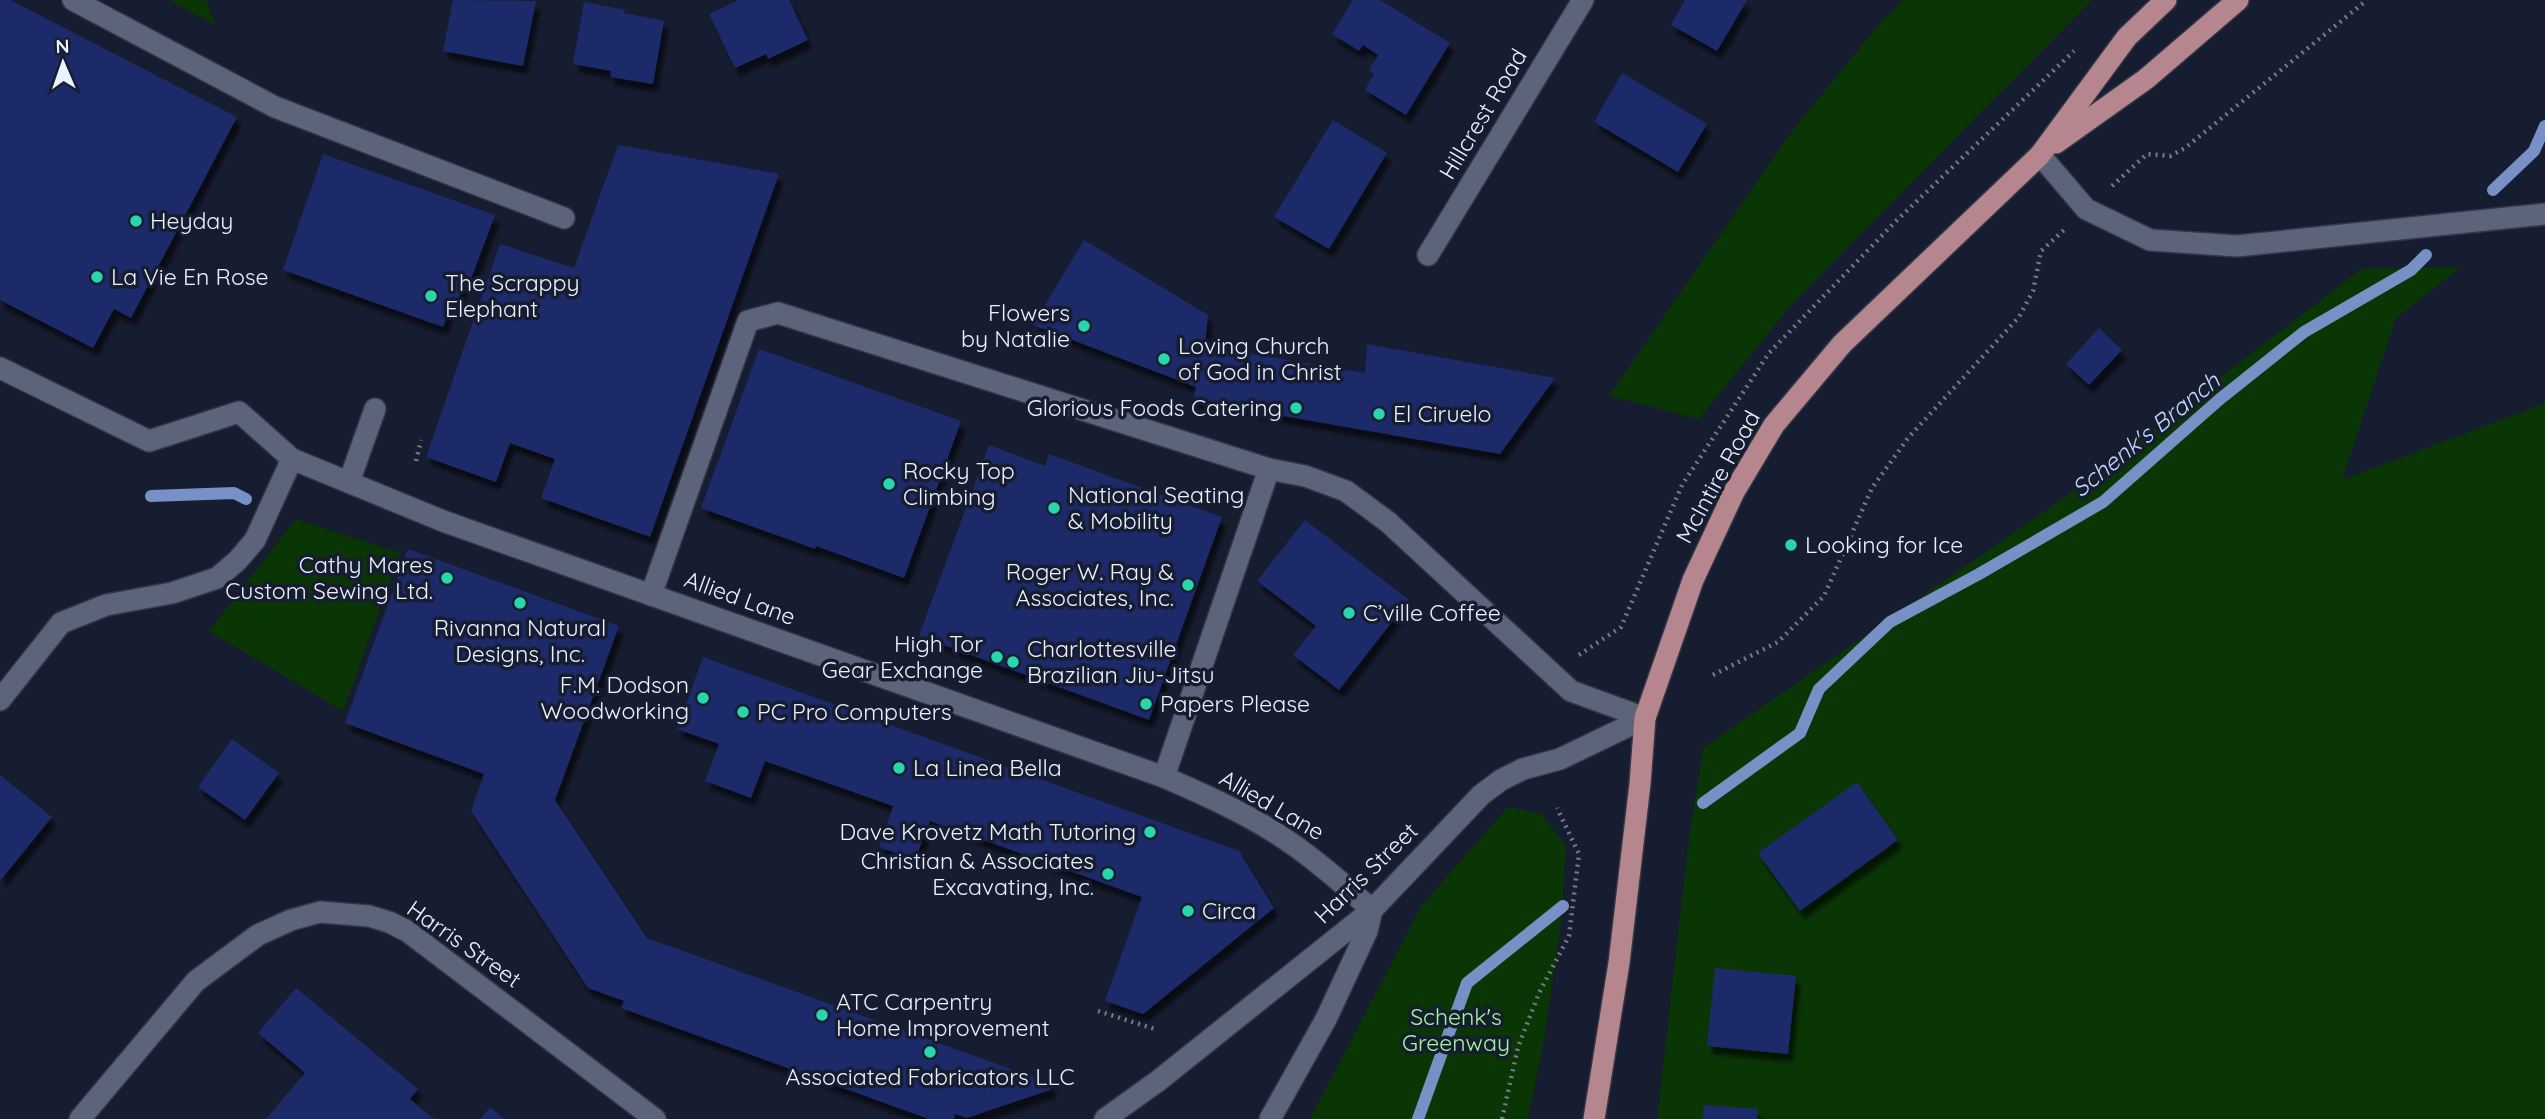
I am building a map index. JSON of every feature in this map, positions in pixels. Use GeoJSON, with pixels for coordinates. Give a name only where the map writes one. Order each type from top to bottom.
{"type":"FeatureCollection","features":[{"type":"Feature","properties":{"kind":"main road","name":"McIntire Road"},"geometry":{"type":"LineString","coordinates":[[1594,1119],[1619,963],[1645,718],[1693,580],[1734,492],[1774,425],[1842,344],[2040,155],[2127,37],[2166,0]]}},
{"type":"Feature","properties":{"kind":"main road"},"geometry":{"type":"LineString","coordinates":[[2040,155],[2146,79],[2238,0]]}},
{"type":"Feature","properties":{"kind":"street"},"geometry":{"type":"LineString","coordinates":[[73,0],[275,107],[564,218]]}},
{"type":"Feature","properties":{"kind":"street","name":"Hillcrest Road"},"geometry":{"type":"LineString","coordinates":[[1428,255],[1583,0]]}},
{"type":"Feature","properties":{"kind":"street"},"geometry":{"type":"LineString","coordinates":[[2040,155],[2086,209],[2150,240],[2238,246],[2545,214]]}},
{"type":"Feature","properties":{"kind":"street"},"geometry":{"type":"LineString","coordinates":[[651,595],[748,321],[778,313],[1346,491],[1388,522],[1570,691],[1645,718]]}},
{"type":"Feature","properties":{"kind":"street","name":"Allied Lane"},"geometry":{"type":"LineString","coordinates":[[0,368],[149,441],[239,412],[292,459],[443,521],[1164,777],[1270,829],[1318,862],[1373,910]]}},
{"type":"Feature","properties":{"kind":"street"},"geometry":{"type":"LineString","coordinates":[[349,482],[375,409]]}},
{"type":"Feature","properties":{"kind":"street"},"geometry":{"type":"LineString","coordinates":[[0,700],[61,623],[106,605],[172,593],[217,578],[227,570],[255,540],[292,459]]}},
{"type":"Feature","properties":{"kind":"street"},"geometry":{"type":"LineString","coordinates":[[1164,777],[1269,469]]}},
{"type":"Feature","properties":{"kind":"street","name":"Harris Street"},"geometry":{"type":"LineString","coordinates":[[1105,1119],[1158,1081],[1373,910],[1481,795],[1501,780],[1523,769],[1560,760],[1645,718]]}},
{"type":"Feature","properties":{"kind":"street"},"geometry":{"type":"LineString","coordinates":[[1270,1119],[1326,1019],[1367,931],[1373,910]]}},
{"type":"Feature","properties":{"kind":"street","name":"Harris Street"},"geometry":{"type":"LineString","coordinates":[[80,1119],[196,981],[258,935],[291,920],[320,912],[369,915],[407,931],[655,1119]]}},
{"type":"Feature","properties":{"kind":"path"},"geometry":{"type":"LineString","coordinates":[[1713,675],[1778,642],[1824,596],[1872,488],[1908,438],[2019,317],[2033,291],[2040,251],[2147,154],[2170,156],[2185,148],[2367,0]]}},
{"type":"Feature","properties":{"kind":"path"},"geometry":{"type":"LineString","coordinates":[[416,461],[421,440]]}},
{"type":"Feature","properties":{"kind":"path"},"geometry":{"type":"LineString","coordinates":[[1502,1119],[1518,1047],[1539,992],[1569,936],[1579,854],[1557,808]]}},
{"type":"Feature","properties":{"kind":"path"},"geometry":{"type":"LineString","coordinates":[[1098,1011],[1155,1029]]}},
{"type":"Feature","properties":{"kind":"green space"},"geometry":{"type":"Polygon","coordinates":[[[169,0],[206,0],[215,25],[169,0]]]}},
{"type":"Feature","properties":{"kind":"green space"},"geometry":{"type":"Polygon","coordinates":[[[1903,0],[2092,0],[1790,306],[1699,419],[1609,396],[1792,131],[1882,21],[1903,0]]]}},
{"type":"Feature","properties":{"kind":"green space"},"geometry":{"type":"Polygon","coordinates":[[[2461,267],[2396,318],[2342,480],[2545,403],[2545,1119],[1657,1119],[1689,837],[1703,748],[2065,497],[2361,269],[2461,267]]]}},
{"type":"Feature","properties":{"kind":"green space"},"geometry":{"type":"Polygon","coordinates":[[[296,519],[400,553],[343,711],[209,631],[296,519]]]}},
{"type":"Feature","properties":{"kind":"green space","name":"Schenk's Greenway"},"geometry":{"type":"Polygon","coordinates":[[[1508,807],[1542,814],[1566,846],[1561,922],[1544,1040],[1528,1119],[1310,1119],[1422,905],[1508,807]]]}},
{"type":"Feature","properties":{"kind":"building"},"geometry":{"type":"Polygon","coordinates":[[[0,0],[10,0],[237,117],[131,318],[114,309],[93,348],[0,300],[0,0]]]}},
{"type":"Feature","properties":{"kind":"building"},"geometry":{"type":"Polygon","coordinates":[[[453,0],[536,1],[523,66],[443,51],[453,0]]]}},
{"type":"Feature","properties":{"kind":"building"},"geometry":{"type":"Polygon","coordinates":[[[739,0],[789,0],[808,40],[768,59],[766,54],[735,68],[709,14],[739,0]]]}},
{"type":"Feature","properties":{"kind":"building"},"geometry":{"type":"Polygon","coordinates":[[[1353,0],[1380,0],[1450,43],[1406,115],[1365,90],[1374,74],[1369,70],[1378,55],[1363,45],[1359,51],[1332,34],[1353,0]]]}},
{"type":"Feature","properties":{"kind":"building"},"geometry":{"type":"Polygon","coordinates":[[[1685,0],[1747,0],[1717,51],[1671,25],[1685,0]]]}},
{"type":"Feature","properties":{"kind":"building"},"geometry":{"type":"Polygon","coordinates":[[[584,2],[664,21],[653,84],[610,77],[611,71],[573,64],[584,2]]]}},
{"type":"Feature","properties":{"kind":"building"},"geometry":{"type":"Polygon","coordinates":[[[1622,73],[1707,124],[1678,172],[1594,122],[1622,73]]]}},
{"type":"Feature","properties":{"kind":"building"},"geometry":{"type":"Polygon","coordinates":[[[1333,120],[1387,153],[1329,249],[1274,217],[1333,120]]]}},
{"type":"Feature","properties":{"kind":"building"},"geometry":{"type":"Polygon","coordinates":[[[618,145],[779,174],[650,537],[541,498],[555,459],[510,443],[496,482],[426,457],[500,244],[574,268],[618,145]]]}},
{"type":"Feature","properties":{"kind":"building"},"geometry":{"type":"Polygon","coordinates":[[[323,154],[495,215],[471,279],[466,278],[455,309],[451,307],[443,327],[283,270],[323,154]]]}},
{"type":"Feature","properties":{"kind":"building"},"geometry":{"type":"Polygon","coordinates":[[[1084,240],[1208,315],[1205,346],[1365,373],[1367,344],[1555,378],[1500,454],[1193,400],[1196,387],[1033,325],[1084,240]]]}},
{"type":"Feature","properties":{"kind":"building"},"geometry":{"type":"Polygon","coordinates":[[[2099,328],[2122,350],[2089,385],[2066,364],[2099,328]]]}},
{"type":"Feature","properties":{"kind":"building"},"geometry":{"type":"Polygon","coordinates":[[[759,349],[961,421],[904,578],[701,508],[759,349]]]}},
{"type":"Feature","properties":{"kind":"building"},"geometry":{"type":"Polygon","coordinates":[[[989,445],[1045,466],[1049,454],[1222,517],[1149,720],[919,636],[989,445]]]}},
{"type":"Feature","properties":{"kind":"building","name":"C’ville Coffee"},"geometry":{"type":"Polygon","coordinates":[[[1305,520],[1409,600],[1339,690],[1293,655],[1316,626],[1257,581],[1305,520]]]}},
{"type":"Feature","properties":{"kind":"building"},"geometry":{"type":"Polygon","coordinates":[[[408,549],[619,626],[555,800],[647,938],[1052,1084],[1050,1090],[967,1118],[955,1114],[954,1119],[929,1119],[621,1008],[624,1001],[588,988],[471,811],[484,774],[345,723],[408,549]]]}},
{"type":"Feature","properties":{"kind":"building"},"geometry":{"type":"Polygon","coordinates":[[[703,657],[1239,851],[1274,908],[1143,1014],[1105,1001],[1142,897],[930,821],[915,860],[879,847],[893,806],[765,761],[751,798],[705,781],[719,744],[677,729],[703,657]]]}},
{"type":"Feature","properties":{"kind":"building"},"geometry":{"type":"Polygon","coordinates":[[[232,739],[279,773],[245,820],[198,787],[232,739]]]}},
{"type":"Feature","properties":{"kind":"building"},"geometry":{"type":"Polygon","coordinates":[[[0,775],[52,817],[0,881],[0,775]]]}},
{"type":"Feature","properties":{"kind":"building"},"geometry":{"type":"Polygon","coordinates":[[[1857,782],[1898,840],[1800,911],[1758,853],[1857,782]]]}},
{"type":"Feature","properties":{"kind":"building"},"geometry":{"type":"Polygon","coordinates":[[[1715,968],[1796,976],[1788,1054],[1707,1046],[1715,968]]]}},
{"type":"Feature","properties":{"kind":"building"},"geometry":{"type":"Polygon","coordinates":[[[296,988],[418,1089],[410,1099],[434,1119],[266,1119],[305,1073],[258,1033],[296,988]]]}},
{"type":"Feature","properties":{"kind":"building"},"geometry":{"type":"Polygon","coordinates":[[[1704,1105],[1758,1109],[1757,1119],[1703,1119],[1704,1105]]]}},
{"type":"Feature","properties":{"kind":"building"},"geometry":{"type":"Polygon","coordinates":[[[490,1107],[504,1119],[480,1119],[490,1107]]]}},
{"type":"Feature","properties":{"kind":"waterway","name":"Schenk's Branch"},"geometry":{"type":"LineString","coordinates":[[2493,190],[2534,151],[2545,126]]}},
{"type":"Feature","properties":{"kind":"waterway","name":"Schenk's Branch"},"geometry":{"type":"LineString","coordinates":[[1703,803],[1800,733],[1819,689],[1890,622],[2103,502],[2220,399],[2304,332],[2411,270],[2426,255]]}},
{"type":"Feature","properties":{"kind":"waterway"},"geometry":{"type":"LineString","coordinates":[[151,496],[234,493],[246,499]]}},
{"type":"Feature","properties":{"kind":"waterway","name":"Schenk's Branch"},"geometry":{"type":"LineString","coordinates":[[1418,1119],[1467,983],[1563,906]]}},
{"type":"Feature","properties":{"kind":"place","name":"Heyday"},"geometry":{"type":"Point","coordinates":[136,221]}},
{"type":"Feature","properties":{"kind":"place","name":"La Vie En Rose"},"geometry":{"type":"Point","coordinates":[97,277]}},
{"type":"Feature","properties":{"kind":"place","name":"The Scrappy Elephant"},"geometry":{"type":"Point","coordinates":[431,296]}},
{"type":"Feature","properties":{"kind":"place","name":"Flowers by Natalie"},"geometry":{"type":"Point","coordinates":[1084,326]}},
{"type":"Feature","properties":{"kind":"place","name":"Loving Church of God in Christ"},"geometry":{"type":"Point","coordinates":[1164,359]}},
{"type":"Feature","properties":{"kind":"place","name":"Glorious Foods Catering"},"geometry":{"type":"Point","coordinates":[1296,408]}},
{"type":"Feature","properties":{"kind":"place","name":"El Ciruelo"},"geometry":{"type":"Point","coordinates":[1379,414]}},
{"type":"Feature","properties":{"kind":"place","name":"Rocky Top Climbing"},"geometry":{"type":"Point","coordinates":[889,484]}},
{"type":"Feature","properties":{"kind":"place","name":"National Seating & Mobility"},"geometry":{"type":"Point","coordinates":[1054,508]}},
{"type":"Feature","properties":{"kind":"place","name":"Looking for Ice"},"geometry":{"type":"Point","coordinates":[1791,545]}},
{"type":"Feature","properties":{"kind":"place","name":"Cathy Mares Custom Sewing Ltd."},"geometry":{"type":"Point","coordinates":[447,578]}},
{"type":"Feature","properties":{"kind":"place","name":"Roger W. Ray & Associates, Inc."},"geometry":{"type":"Point","coordinates":[1188,585]}},
{"type":"Feature","properties":{"kind":"place","name":"Rivanna Natural Designs, Inc."},"geometry":{"type":"Point","coordinates":[520,603]}},
{"type":"Feature","properties":{"kind":"place","name":"C’ville Coffee"},"geometry":{"type":"Point","coordinates":[1349,613]}},
{"type":"Feature","properties":{"kind":"place","name":"High Tor Gear Exchange"},"geometry":{"type":"Point","coordinates":[997,657]}},
{"type":"Feature","properties":{"kind":"place","name":"Charlottesville Brazilian Jiu-Jitsu"},"geometry":{"type":"Point","coordinates":[1013,662]}},
{"type":"Feature","properties":{"kind":"place","name":"F.M. Dodson Woodworking"},"geometry":{"type":"Point","coordinates":[703,698]}},
{"type":"Feature","properties":{"kind":"place","name":"Papers Please"},"geometry":{"type":"Point","coordinates":[1146,704]}},
{"type":"Feature","properties":{"kind":"place","name":"PC Pro Computers"},"geometry":{"type":"Point","coordinates":[743,712]}},
{"type":"Feature","properties":{"kind":"place","name":"La Linea Bella"},"geometry":{"type":"Point","coordinates":[899,768]}},
{"type":"Feature","properties":{"kind":"place","name":"Dave Krovetz Math Tutoring"},"geometry":{"type":"Point","coordinates":[1150,832]}},
{"type":"Feature","properties":{"kind":"place","name":"Christian & Associates Excavating, Inc."},"geometry":{"type":"Point","coordinates":[1108,874]}},
{"type":"Feature","properties":{"kind":"place","name":"Circa"},"geometry":{"type":"Point","coordinates":[1188,911]}},
{"type":"Feature","properties":{"kind":"place","name":"ATC Carpentry Home Improvement"},"geometry":{"type":"Point","coordinates":[822,1015]}},
{"type":"Feature","properties":{"kind":"place","name":"Associated Fabricators LLC"},"geometry":{"type":"Point","coordinates":[930,1052]}}]}
